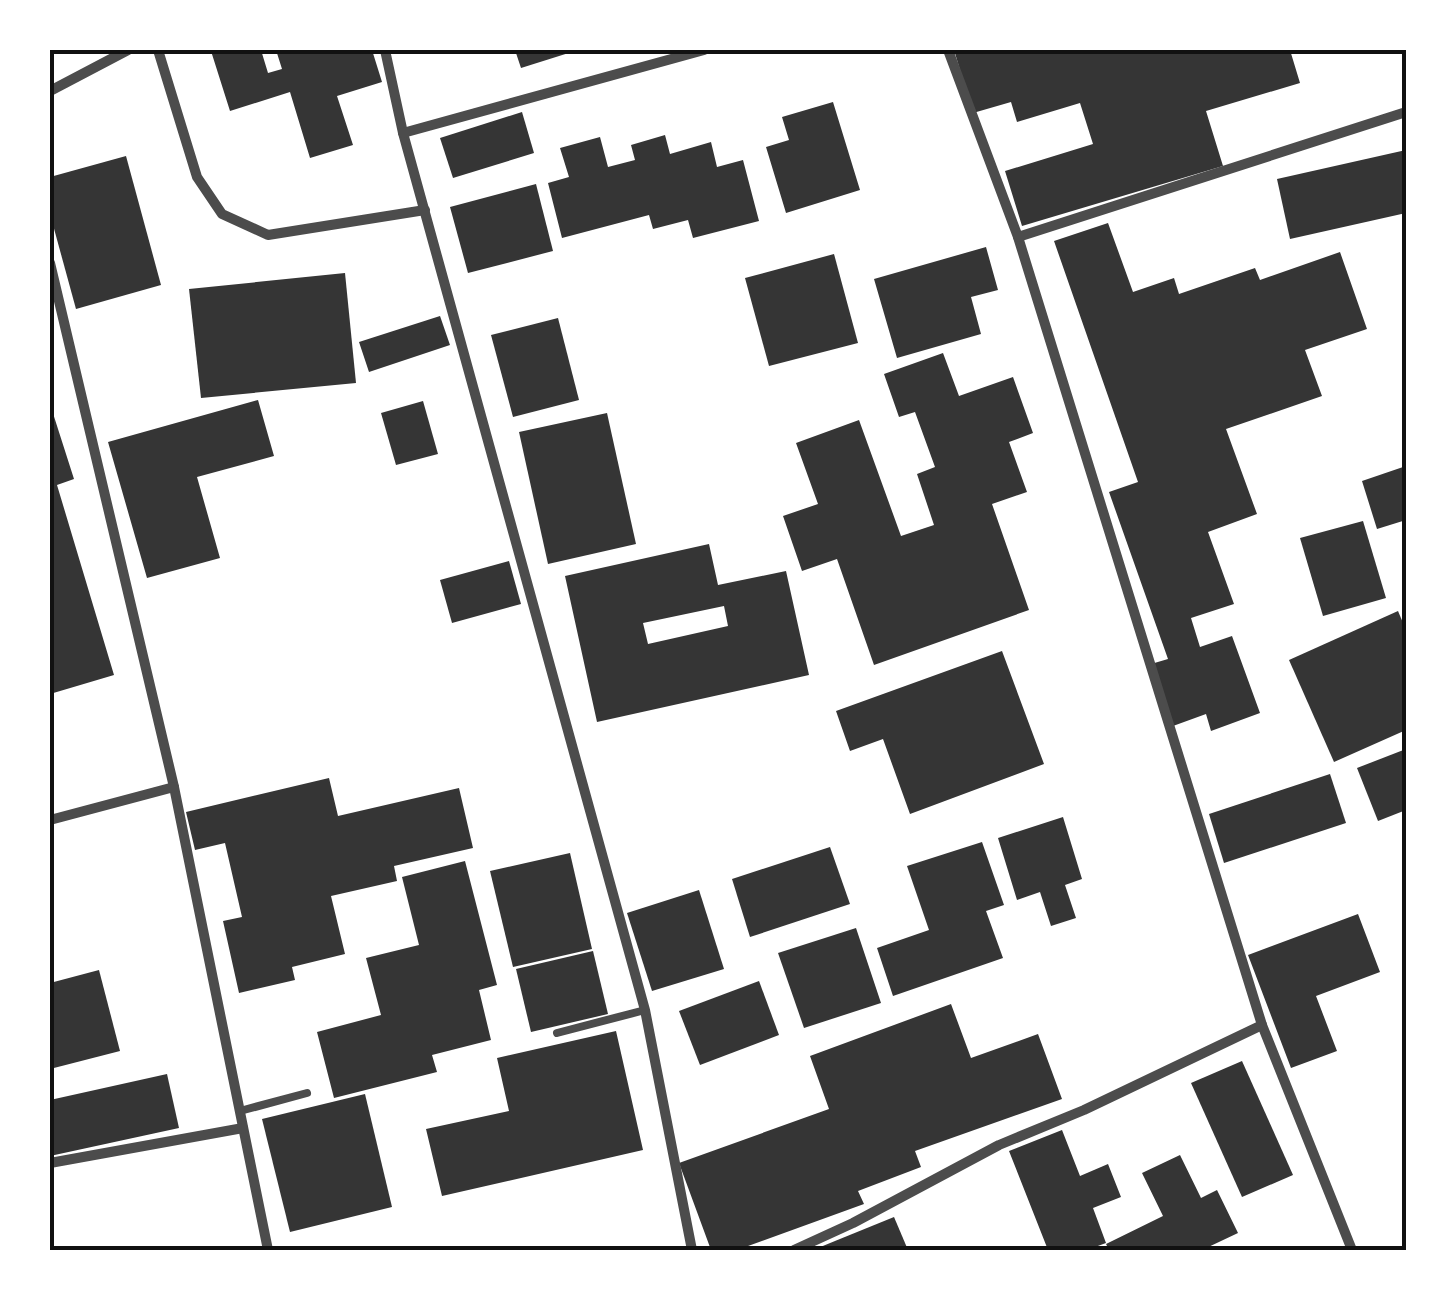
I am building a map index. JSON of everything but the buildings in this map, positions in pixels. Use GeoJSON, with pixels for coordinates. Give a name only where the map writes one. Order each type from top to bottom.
{"type":"FeatureCollection","features":[{"type":"Feature","properties":{"kind":"street"},"geometry":{"type":"LineString","coordinates":[[50,91],[128,50]]}},
{"type":"Feature","properties":{"kind":"street"},"geometry":{"type":"LineString","coordinates":[[158,50],[196,176],[222,214],[268,236],[424,210]]}},
{"type":"Feature","properties":{"kind":"street"},"geometry":{"type":"LineString","coordinates":[[385,50],[403,133],[646,1010],[692,1250]]}},
{"type":"Feature","properties":{"kind":"street"},"geometry":{"type":"LineString","coordinates":[[403,133],[704,50]]}},
{"type":"Feature","properties":{"kind":"street"},"geometry":{"type":"LineString","coordinates":[[948,50],[1018,237],[1262,1025],[1352,1250]]}},
{"type":"Feature","properties":{"kind":"street"},"geometry":{"type":"LineString","coordinates":[[1018,237],[1406,112]]}},
{"type":"Feature","properties":{"kind":"street"},"geometry":{"type":"LineString","coordinates":[[50,263],[174,787],[268,1250]]}},
{"type":"Feature","properties":{"kind":"street"},"geometry":{"type":"LineString","coordinates":[[50,820],[174,787]]}},
{"type":"Feature","properties":{"kind":"street"},"geometry":{"type":"LineString","coordinates":[[794,1250],[998,1146],[1084,1110],[1262,1025]]}},
{"type":"Feature","properties":{"kind":"street"},"geometry":{"type":"LineString","coordinates":[[50,1163],[244,1128]]}},
{"type":"Feature","properties":{"kind":"lane"},"geometry":{"type":"LineString","coordinates":[[557,1033],[646,1010]]}},
{"type":"Feature","properties":{"kind":"lane"},"geometry":{"type":"LineString","coordinates":[[240,1111],[308,1092]]}}]}
